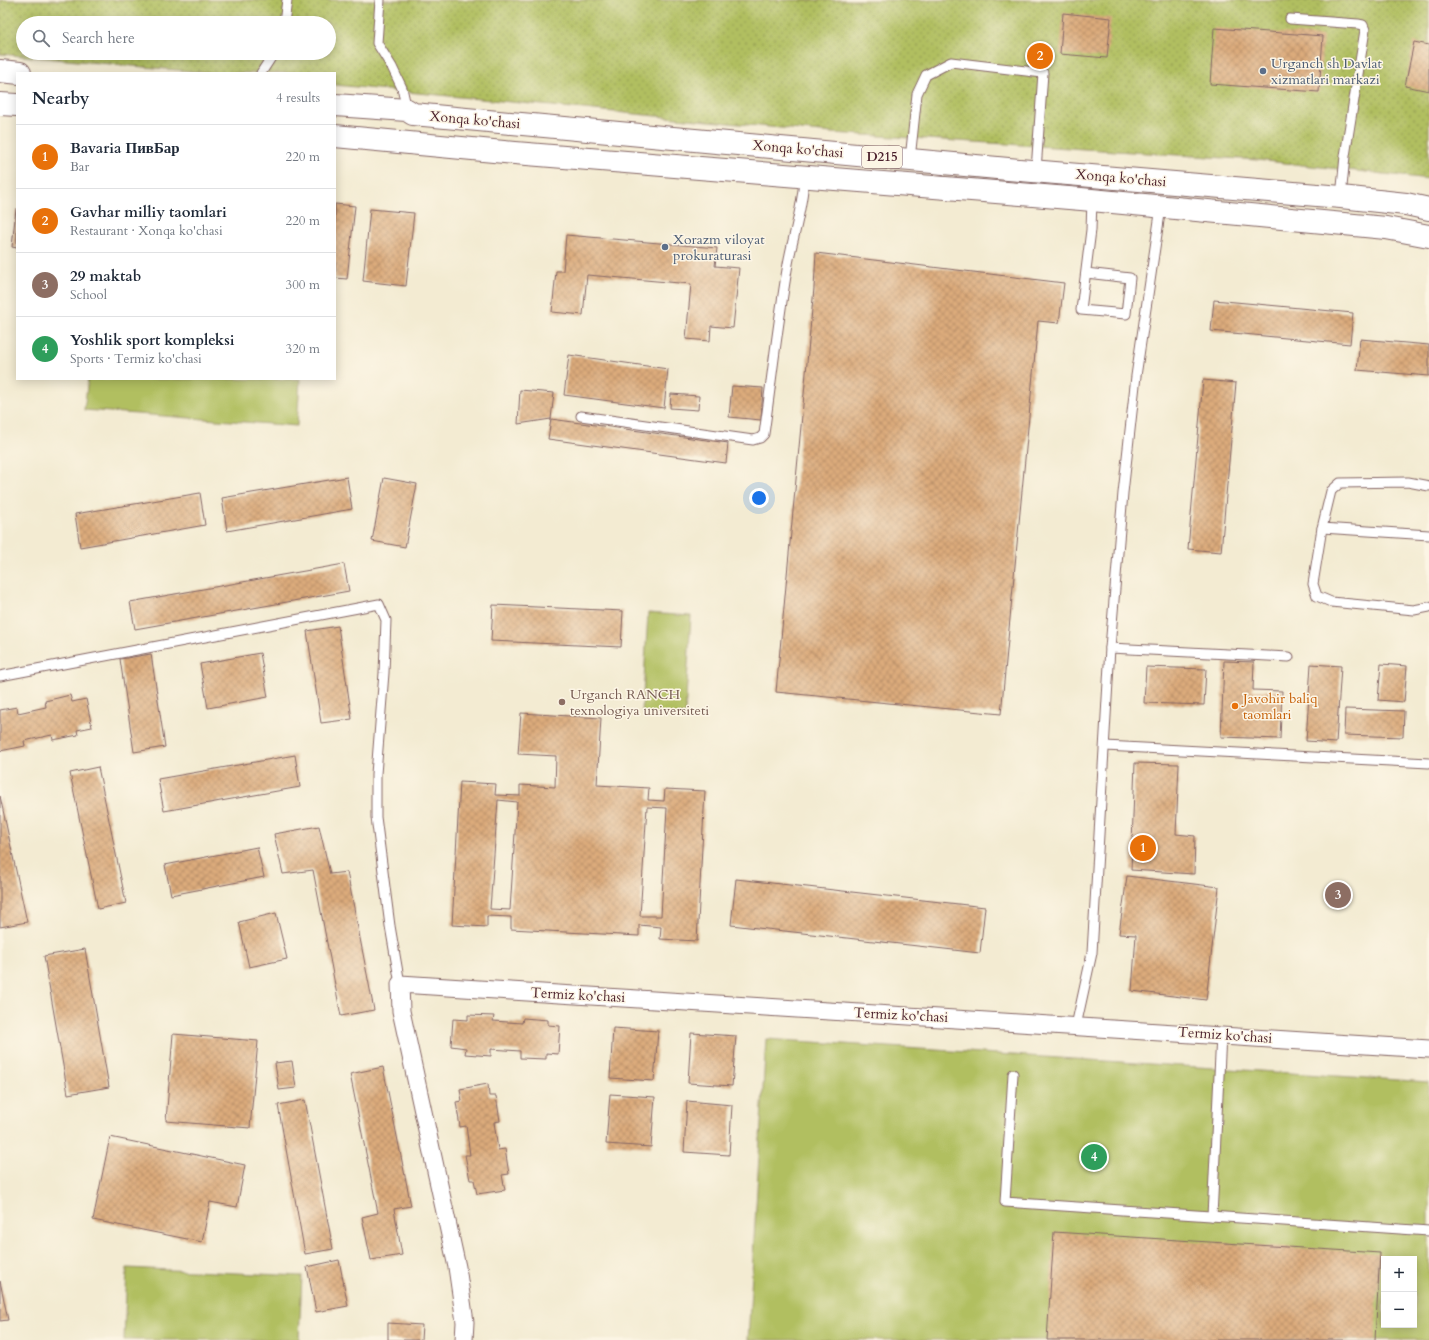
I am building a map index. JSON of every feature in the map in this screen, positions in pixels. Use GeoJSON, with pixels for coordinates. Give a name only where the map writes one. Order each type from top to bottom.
{"type":"FeatureCollection","features":[{"type":"Feature","properties":{"kind":"main road"},"geometry":{"type":"LineString","coordinates":[[0,71],[16,73]]}},
{"type":"Feature","properties":{"kind":"main road"},"geometry":{"type":"LineString","coordinates":[[0,104],[16,105]]}},
{"type":"Feature","properties":{"kind":"main road","name":"Xonqa ko'chasi"},"geometry":{"type":"LineString","coordinates":[[336,105],[407,110],[413,114],[516,124],[1341,198],[1406,204],[1429,208]]}},
{"type":"Feature","properties":{"kind":"main road"},"geometry":{"type":"LineString","coordinates":[[515,153],[516,124]]}},
{"type":"Feature","properties":{"kind":"main road","name":"Xonqa ko'chasi"},"geometry":{"type":"LineString","coordinates":[[336,136],[804,178],[1086,200],[1386,228],[1429,236]]}},
{"type":"Feature","properties":{"kind":"main road"},"geometry":{"type":"LineString","coordinates":[[1083,175],[1086,200]]}},
{"type":"Feature","properties":{"kind":"street"},"geometry":{"type":"LineString","coordinates":[[400,984],[401,1010],[457,1267],[465,1322],[464,1340]]}},
{"type":"Feature","properties":{"kind":"street","name":"Termiz ko'chasi"},"geometry":{"type":"LineString","coordinates":[[400,984],[1429,1049]]}},
{"type":"Feature","properties":{"kind":"lane"},"geometry":{"type":"LineString","coordinates":[[285,16],[287,0]]}},
{"type":"Feature","properties":{"kind":"lane"},"geometry":{"type":"LineString","coordinates":[[380,0],[377,43],[392,67],[402,88],[407,110]]}},
{"type":"Feature","properties":{"kind":"lane"},"geometry":{"type":"LineString","coordinates":[[1290,19],[1358,24],[1363,25],[1366,30],[1345,156],[1341,198]]}},
{"type":"Feature","properties":{"kind":"lane"},"geometry":{"type":"LineString","coordinates":[[262,72],[269,60]]}},
{"type":"Feature","properties":{"kind":"lane"},"geometry":{"type":"LineString","coordinates":[[910,159],[918,94],[926,75],[951,62],[1043,73],[1036,170]]}},
{"type":"Feature","properties":{"kind":"lane"},"geometry":{"type":"LineString","coordinates":[[581,416],[753,440],[760,438],[764,434],[779,316],[804,178]]}},
{"type":"Feature","properties":{"kind":"lane"},"geometry":{"type":"LineString","coordinates":[[1086,200],[1091,230],[1081,310],[1126,314],[1130,278],[1086,273]]}},
{"type":"Feature","properties":{"kind":"lane"},"geometry":{"type":"LineString","coordinates":[[1076,1026],[1092,953],[1110,648],[1123,493],[1136,376],[1161,207]]}},
{"type":"Feature","properties":{"kind":"lane"},"geometry":{"type":"LineString","coordinates":[[1429,486],[1408,482],[1340,484],[1331,491],[1322,528],[1313,584],[1318,596],[1331,602],[1414,610],[1429,607]]}},
{"type":"Feature","properties":{"kind":"lane"},"geometry":{"type":"LineString","coordinates":[[1322,528],[1429,535]]}},
{"type":"Feature","properties":{"kind":"lane"},"geometry":{"type":"LineString","coordinates":[[0,676],[379,604],[386,620],[384,673],[376,774],[376,817],[390,926],[400,984]]}},
{"type":"Feature","properties":{"kind":"lane"},"geometry":{"type":"LineString","coordinates":[[1110,648],[1289,657]]}},
{"type":"Feature","properties":{"kind":"lane"},"geometry":{"type":"LineString","coordinates":[[1104,746],[1429,763]]}},
{"type":"Feature","properties":{"kind":"lane"},"geometry":{"type":"LineString","coordinates":[[1212,1216],[1221,1035]]}},
{"type":"Feature","properties":{"kind":"lane"},"geometry":{"type":"LineString","coordinates":[[1013,1074],[1005,1202],[1429,1231]]}},
{"type":"Feature","properties":{"kind":"green space"},"geometry":{"type":"Polygon","coordinates":[[[0,0],[1429,0],[1429,179],[1257,160],[832,133],[336,85],[336,72],[200,72],[67,60],[336,60],[336,16],[16,16],[16,55],[0,54],[0,0]]]}},
{"type":"Feature","properties":{"kind":"green space"},"geometry":{"type":"Polygon","coordinates":[[[88,380],[300,380],[297,426],[84,410],[88,380]]]}},
{"type":"Feature","properties":{"kind":"green space"},"geometry":{"type":"Polygon","coordinates":[[[648,613],[691,616],[685,715],[642,713],[648,613]]]}},
{"type":"Feature","properties":{"kind":"green space"},"geometry":{"type":"Polygon","coordinates":[[[766,1039],[1429,1082],[1429,1340],[748,1340],[766,1039]]]}},
{"type":"Feature","properties":{"kind":"green space"},"geometry":{"type":"Polygon","coordinates":[[[127,1268],[302,1276],[299,1340],[124,1340],[127,1268]]]}},
{"type":"Feature","properties":{"kind":"building"},"geometry":{"type":"Polygon","coordinates":[[[1063,13],[1111,18],[1107,58],[1060,54],[1063,13]]]}},
{"type":"Feature","properties":{"kind":"building"},"geometry":{"type":"Polygon","coordinates":[[[1214,28],[1323,36],[1319,92],[1210,84],[1214,28]]]}},
{"type":"Feature","properties":{"kind":"building"},"geometry":{"type":"Polygon","coordinates":[[[1414,42],[1429,45],[1429,91],[1405,86],[1414,42]]]}},
{"type":"Feature","properties":{"kind":"building"},"geometry":{"type":"Polygon","coordinates":[[[336,204],[355,206],[347,279],[336,278],[336,204]]]}},
{"type":"Feature","properties":{"kind":"building"},"geometry":{"type":"Polygon","coordinates":[[[16,209],[16,248],[12,247],[16,209]]]}},
{"type":"Feature","properties":{"kind":"building"},"geometry":{"type":"Polygon","coordinates":[[[370,209],[414,213],[406,286],[363,281],[370,209]]]}},
{"type":"Feature","properties":{"kind":"building"},"geometry":{"type":"Polygon","coordinates":[[[566,235],[717,248],[715,266],[739,268],[733,328],[711,326],[710,341],[686,339],[691,284],[587,275],[583,315],[552,312],[556,271],[563,271],[566,235]]]}},
{"type":"Feature","properties":{"kind":"building"},"geometry":{"type":"Polygon","coordinates":[[[816,253],[1064,283],[1059,323],[1038,321],[1001,714],[776,692],[816,253]]]}},
{"type":"Feature","properties":{"kind":"building"},"geometry":{"type":"Polygon","coordinates":[[[1214,300],[1353,313],[1350,344],[1211,331],[1214,300]]]}},
{"type":"Feature","properties":{"kind":"building"},"geometry":{"type":"Polygon","coordinates":[[[1360,339],[1429,345],[1429,376],[1357,370],[1360,339]]]}},
{"type":"Feature","properties":{"kind":"building"},"geometry":{"type":"Polygon","coordinates":[[[569,355],[668,369],[664,408],[564,395],[569,355]]]}},
{"type":"Feature","properties":{"kind":"building"},"geometry":{"type":"Polygon","coordinates":[[[1203,380],[1236,383],[1221,552],[1188,549],[1203,380]]]}},
{"type":"Feature","properties":{"kind":"building"},"geometry":{"type":"Polygon","coordinates":[[[732,386],[763,388],[761,420],[729,417],[732,386]]]}},
{"type":"Feature","properties":{"kind":"building"},"geometry":{"type":"Polygon","coordinates":[[[520,390],[554,393],[551,419],[518,424],[520,390]]]}},
{"type":"Feature","properties":{"kind":"building"},"geometry":{"type":"Polygon","coordinates":[[[671,394],[699,396],[698,410],[670,408],[671,394]]]}},
{"type":"Feature","properties":{"kind":"building"},"geometry":{"type":"Polygon","coordinates":[[[551,419],[728,443],[726,463],[548,439],[551,419]]]}},
{"type":"Feature","properties":{"kind":"building"},"geometry":{"type":"Polygon","coordinates":[[[347,477],[352,509],[227,531],[222,498],[347,477]]]}},
{"type":"Feature","properties":{"kind":"building"},"geometry":{"type":"Polygon","coordinates":[[[384,478],[417,484],[405,547],[372,541],[384,478]]]}},
{"type":"Feature","properties":{"kind":"building"},"geometry":{"type":"Polygon","coordinates":[[[200,493],[205,525],[80,547],[75,514],[200,493]]]}},
{"type":"Feature","properties":{"kind":"building"},"geometry":{"type":"Polygon","coordinates":[[[344,564],[349,591],[135,629],[130,602],[344,564]]]}},
{"type":"Feature","properties":{"kind":"building"},"geometry":{"type":"Polygon","coordinates":[[[493,605],[623,611],[621,647],[491,641],[493,605]]]}},
{"type":"Feature","properties":{"kind":"building"},"geometry":{"type":"Polygon","coordinates":[[[338,626],[352,719],[321,723],[307,631],[338,626]]]}},
{"type":"Feature","properties":{"kind":"building"},"geometry":{"type":"Polygon","coordinates":[[[260,653],[268,697],[208,708],[200,664],[260,653]]]}},
{"type":"Feature","properties":{"kind":"building"},"geometry":{"type":"Polygon","coordinates":[[[151,654],[165,747],[134,752],[120,659],[151,654]]]}},
{"type":"Feature","properties":{"kind":"building"},"geometry":{"type":"Polygon","coordinates":[[[1224,661],[1254,662],[1253,690],[1282,691],[1280,739],[1221,737],[1224,661]]]}},
{"type":"Feature","properties":{"kind":"building"},"geometry":{"type":"Polygon","coordinates":[[[1311,664],[1341,666],[1336,743],[1306,741],[1311,664]]]}},
{"type":"Feature","properties":{"kind":"building"},"geometry":{"type":"Polygon","coordinates":[[[1381,664],[1407,666],[1404,702],[1378,700],[1381,664]]]}},
{"type":"Feature","properties":{"kind":"building"},"geometry":{"type":"Polygon","coordinates":[[[1146,667],[1206,669],[1204,705],[1144,703],[1146,667]]]}},
{"type":"Feature","properties":{"kind":"building"},"geometry":{"type":"Polygon","coordinates":[[[70,695],[72,702],[86,699],[92,727],[77,730],[78,735],[53,740],[52,735],[24,741],[25,746],[0,751],[0,710],[17,707],[18,713],[46,707],[45,701],[70,695]]]}},
{"type":"Feature","properties":{"kind":"building"},"geometry":{"type":"Polygon","coordinates":[[[1345,709],[1404,711],[1403,737],[1344,735],[1345,709]]]}},
{"type":"Feature","properties":{"kind":"building"},"geometry":{"type":"Polygon","coordinates":[[[521,713],[601,718],[597,785],[649,788],[648,800],[664,801],[665,789],[705,791],[697,941],[660,939],[661,927],[639,925],[639,936],[511,929],[511,917],[487,916],[487,927],[452,925],[460,782],[496,784],[495,795],[520,796],[520,785],[555,787],[556,756],[518,754],[521,713]],[[498,800],[490,909],[510,910],[517,802],[498,800]],[[647,807],[640,916],[661,916],[667,808],[647,807]]]}},
{"type":"Feature","properties":{"kind":"building"},"geometry":{"type":"Polygon","coordinates":[[[295,755],[300,787],[164,811],[158,779],[295,755]]]}},
{"type":"Feature","properties":{"kind":"building"},"geometry":{"type":"Polygon","coordinates":[[[1135,763],[1179,764],[1176,834],[1195,836],[1194,874],[1131,870],[1135,763]]]}},
{"type":"Feature","properties":{"kind":"building"},"geometry":{"type":"Polygon","coordinates":[[[98,767],[126,903],[98,909],[70,773],[98,767]]]}},
{"type":"Feature","properties":{"kind":"building"},"geometry":{"type":"Polygon","coordinates":[[[0,796],[27,922],[0,927],[0,796]]]}},
{"type":"Feature","properties":{"kind":"building"},"geometry":{"type":"Polygon","coordinates":[[[319,826],[330,874],[347,872],[374,1010],[341,1016],[313,870],[283,874],[274,834],[319,826]]]}},
{"type":"Feature","properties":{"kind":"building"},"geometry":{"type":"Polygon","coordinates":[[[257,847],[264,877],[171,895],[165,865],[257,847]]]}},
{"type":"Feature","properties":{"kind":"building"},"geometry":{"type":"Polygon","coordinates":[[[1127,876],[1219,887],[1206,1000],[1132,991],[1136,935],[1119,934],[1127,876]]]}},
{"type":"Feature","properties":{"kind":"building"},"geometry":{"type":"Polygon","coordinates":[[[736,879],[985,907],[980,953],[731,925],[736,879]]]}},
{"type":"Feature","properties":{"kind":"building"},"geometry":{"type":"Polygon","coordinates":[[[276,913],[287,959],[249,967],[239,922],[276,913]]]}},
{"type":"Feature","properties":{"kind":"building"},"geometry":{"type":"Polygon","coordinates":[[[85,949],[109,1087],[68,1094],[44,956],[85,949]]]}},
{"type":"Feature","properties":{"kind":"building"},"geometry":{"type":"Polygon","coordinates":[[[468,1015],[494,1016],[493,1021],[522,1023],[523,1018],[548,1020],[548,1025],[560,1026],[558,1054],[546,1053],[546,1059],[520,1058],[520,1051],[491,1049],[491,1056],[465,1054],[466,1048],[451,1046],[453,1019],[468,1020],[468,1015]]]}},
{"type":"Feature","properties":{"kind":"building"},"geometry":{"type":"Polygon","coordinates":[[[613,1028],[658,1031],[654,1081],[610,1078],[613,1028]]]}},
{"type":"Feature","properties":{"kind":"building"},"geometry":{"type":"Polygon","coordinates":[[[691,1033],[736,1036],[732,1086],[688,1083],[691,1033]]]}},
{"type":"Feature","properties":{"kind":"building"},"geometry":{"type":"Polygon","coordinates":[[[173,1034],[258,1041],[250,1128],[166,1121],[173,1034]]]}},
{"type":"Feature","properties":{"kind":"building"},"geometry":{"type":"Polygon","coordinates":[[[292,1061],[296,1088],[279,1090],[275,1063],[292,1061]]]}},
{"type":"Feature","properties":{"kind":"building"},"geometry":{"type":"Polygon","coordinates":[[[383,1067],[411,1206],[394,1209],[402,1255],[371,1260],[362,1217],[378,1213],[350,1074],[383,1067]]]}},
{"type":"Feature","properties":{"kind":"building"},"geometry":{"type":"Polygon","coordinates":[[[488,1084],[489,1096],[496,1096],[500,1121],[494,1122],[498,1150],[505,1149],[509,1174],[502,1175],[505,1190],[477,1194],[474,1180],[470,1180],[465,1155],[470,1155],[466,1126],[460,1127],[456,1102],[462,1101],[460,1089],[488,1084]]]}},
{"type":"Feature","properties":{"kind":"building"},"geometry":{"type":"Polygon","coordinates":[[[610,1094],[655,1097],[651,1147],[606,1144],[610,1094]]]}},
{"type":"Feature","properties":{"kind":"building"},"geometry":{"type":"Polygon","coordinates":[[[305,1100],[333,1249],[305,1254],[278,1105],[305,1100]]]}},
{"type":"Feature","properties":{"kind":"building"},"geometry":{"type":"Polygon","coordinates":[[[687,1101],[732,1105],[729,1155],[684,1152],[687,1101]]]}},
{"type":"Feature","properties":{"kind":"building"},"geometry":{"type":"Polygon","coordinates":[[[110,1137],[245,1165],[237,1207],[210,1202],[202,1242],[93,1220],[110,1137]]]}},
{"type":"Feature","properties":{"kind":"building"},"geometry":{"type":"Polygon","coordinates":[[[1054,1232],[1380,1253],[1375,1340],[1047,1340],[1054,1232]]]}},
{"type":"Feature","properties":{"kind":"building"},"geometry":{"type":"Polygon","coordinates":[[[339,1260],[348,1306],[316,1312],[307,1267],[339,1260]]]}},
{"type":"Feature","properties":{"kind":"building"},"geometry":{"type":"Polygon","coordinates":[[[0,1281],[8,1320],[0,1321],[0,1281]]]}},
{"type":"Feature","properties":{"kind":"building"},"geometry":{"type":"Polygon","coordinates":[[[388,1323],[422,1325],[421,1340],[388,1340],[388,1323]]]}},
{"type":"Feature","properties":{"kind":"place","name":"Gavhar milliy taomlari"},"geometry":{"type":"Point","coordinates":[1040,56]}},
{"type":"Feature","properties":{"kind":"place","name":"Urganch sh Davlat xizmatlari markazi"},"geometry":{"type":"Point","coordinates":[1263,71]}},
{"type":"Feature","properties":{"kind":"place","name":"Xorazm viloyat prokuraturasi"},"geometry":{"type":"Point","coordinates":[665,247]}},
{"type":"Feature","properties":{"kind":"place","name":"Urganch RANCH texnologiya universiteti"},"geometry":{"type":"Point","coordinates":[562,702]}},
{"type":"Feature","properties":{"kind":"place","name":"Javohir baliq taomlari"},"geometry":{"type":"Point","coordinates":[1235,706]}},
{"type":"Feature","properties":{"kind":"place","name":"Bavaria ПивБар"},"geometry":{"type":"Point","coordinates":[1143,848]}},
{"type":"Feature","properties":{"kind":"place","name":"29 maktab"},"geometry":{"type":"Point","coordinates":[1338,895]}},
{"type":"Feature","properties":{"kind":"place","name":"Yoshlik sport kompleksi"},"geometry":{"type":"Point","coordinates":[1094,1157]}}]}
